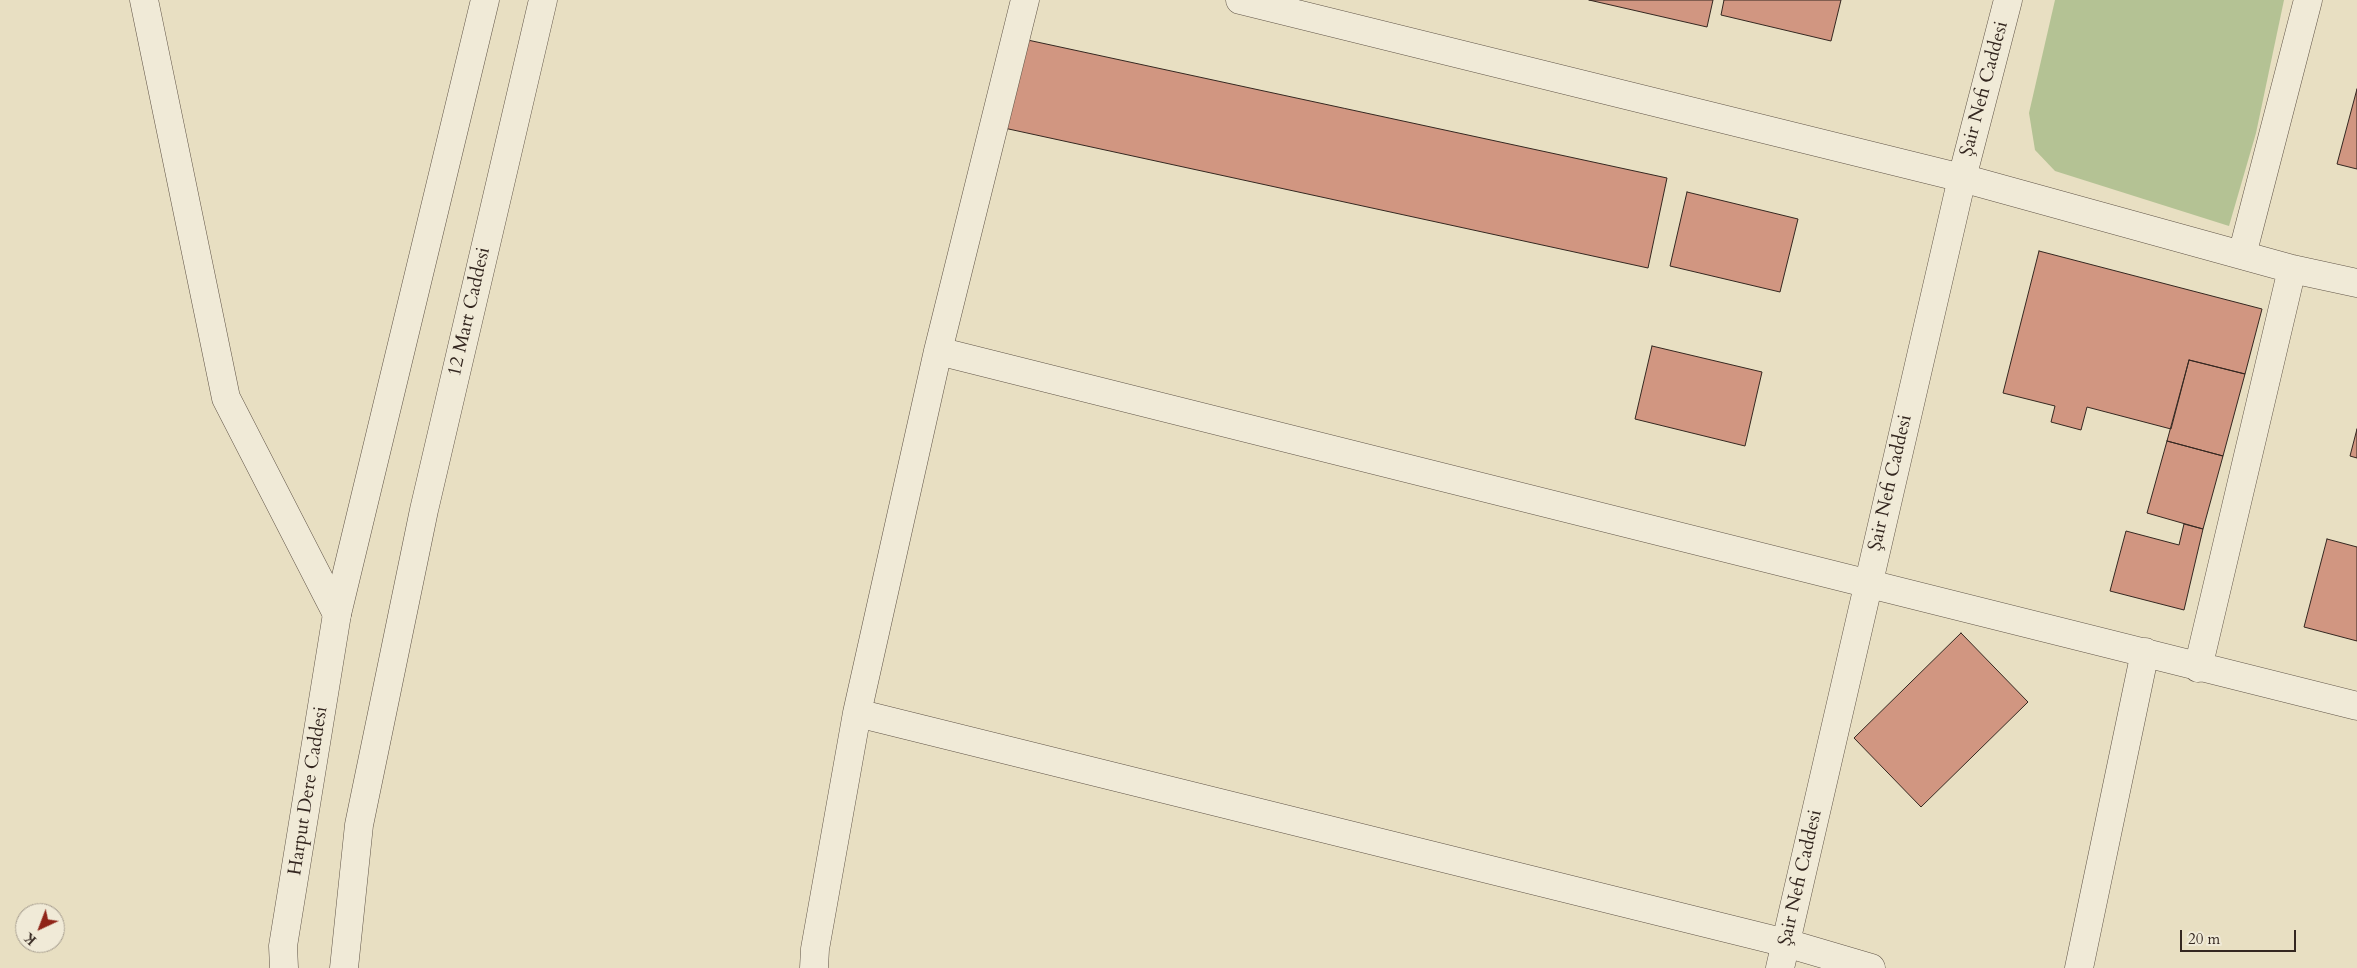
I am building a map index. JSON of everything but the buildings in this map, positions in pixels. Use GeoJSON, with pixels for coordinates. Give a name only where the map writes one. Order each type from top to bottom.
{"type":"FeatureCollection","features":[{"type":"Feature","properties":{"kind":"street"},"geometry":{"type":"LineString","coordinates":[[144,0],[226,398],[337,614]]}},
{"type":"Feature","properties":{"kind":"street"},"geometry":{"type":"LineString","coordinates":[[337,614],[485,0]]}},
{"type":"Feature","properties":{"kind":"street","name":"12 Mart Caddesi"},"geometry":{"type":"LineString","coordinates":[[344,968],[359,825],[400,625],[424,510],[543,0]]}},
{"type":"Feature","properties":{"kind":"street"},"geometry":{"type":"LineString","coordinates":[[814,968],[815,949],[857,713],[938,351],[1025,0]]}},
{"type":"Feature","properties":{"kind":"street"},"geometry":{"type":"LineString","coordinates":[[1240,0],[1962,178],[2292,269],[2357,283]]}},
{"type":"Feature","properties":{"kind":"street","name":"Şair Nefi Caddesi"},"geometry":{"type":"LineString","coordinates":[[1783,955],[1962,178],[2008,0]]}},
{"type":"Feature","properties":{"kind":"street"},"geometry":{"type":"LineString","coordinates":[[2242,255],[2308,0]]}},
{"type":"Feature","properties":{"kind":"street"},"geometry":{"type":"LineString","coordinates":[[2198,668],[2292,269]]}},
{"type":"Feature","properties":{"kind":"street"},"geometry":{"type":"LineString","coordinates":[[938,351],[1868,582],[2146,652],[2198,668],[2357,706]]}},
{"type":"Feature","properties":{"kind":"street","name":"Harput Dere Caddesi"},"geometry":{"type":"LineString","coordinates":[[284,968],[283,946],[337,614]]}},
{"type":"Feature","properties":{"kind":"street"},"geometry":{"type":"LineString","coordinates":[[2079,968],[2146,652]]}},
{"type":"Feature","properties":{"kind":"street"},"geometry":{"type":"LineString","coordinates":[[857,713],[1783,955],[1871,968]]}},
{"type":"Feature","properties":{"kind":"green space"},"geometry":{"type":"Polygon","coordinates":[[[2055,0],[2284,0],[2256,133],[2229,226],[2055,171],[2035,150],[2029,113],[2055,0]]]}}]}
